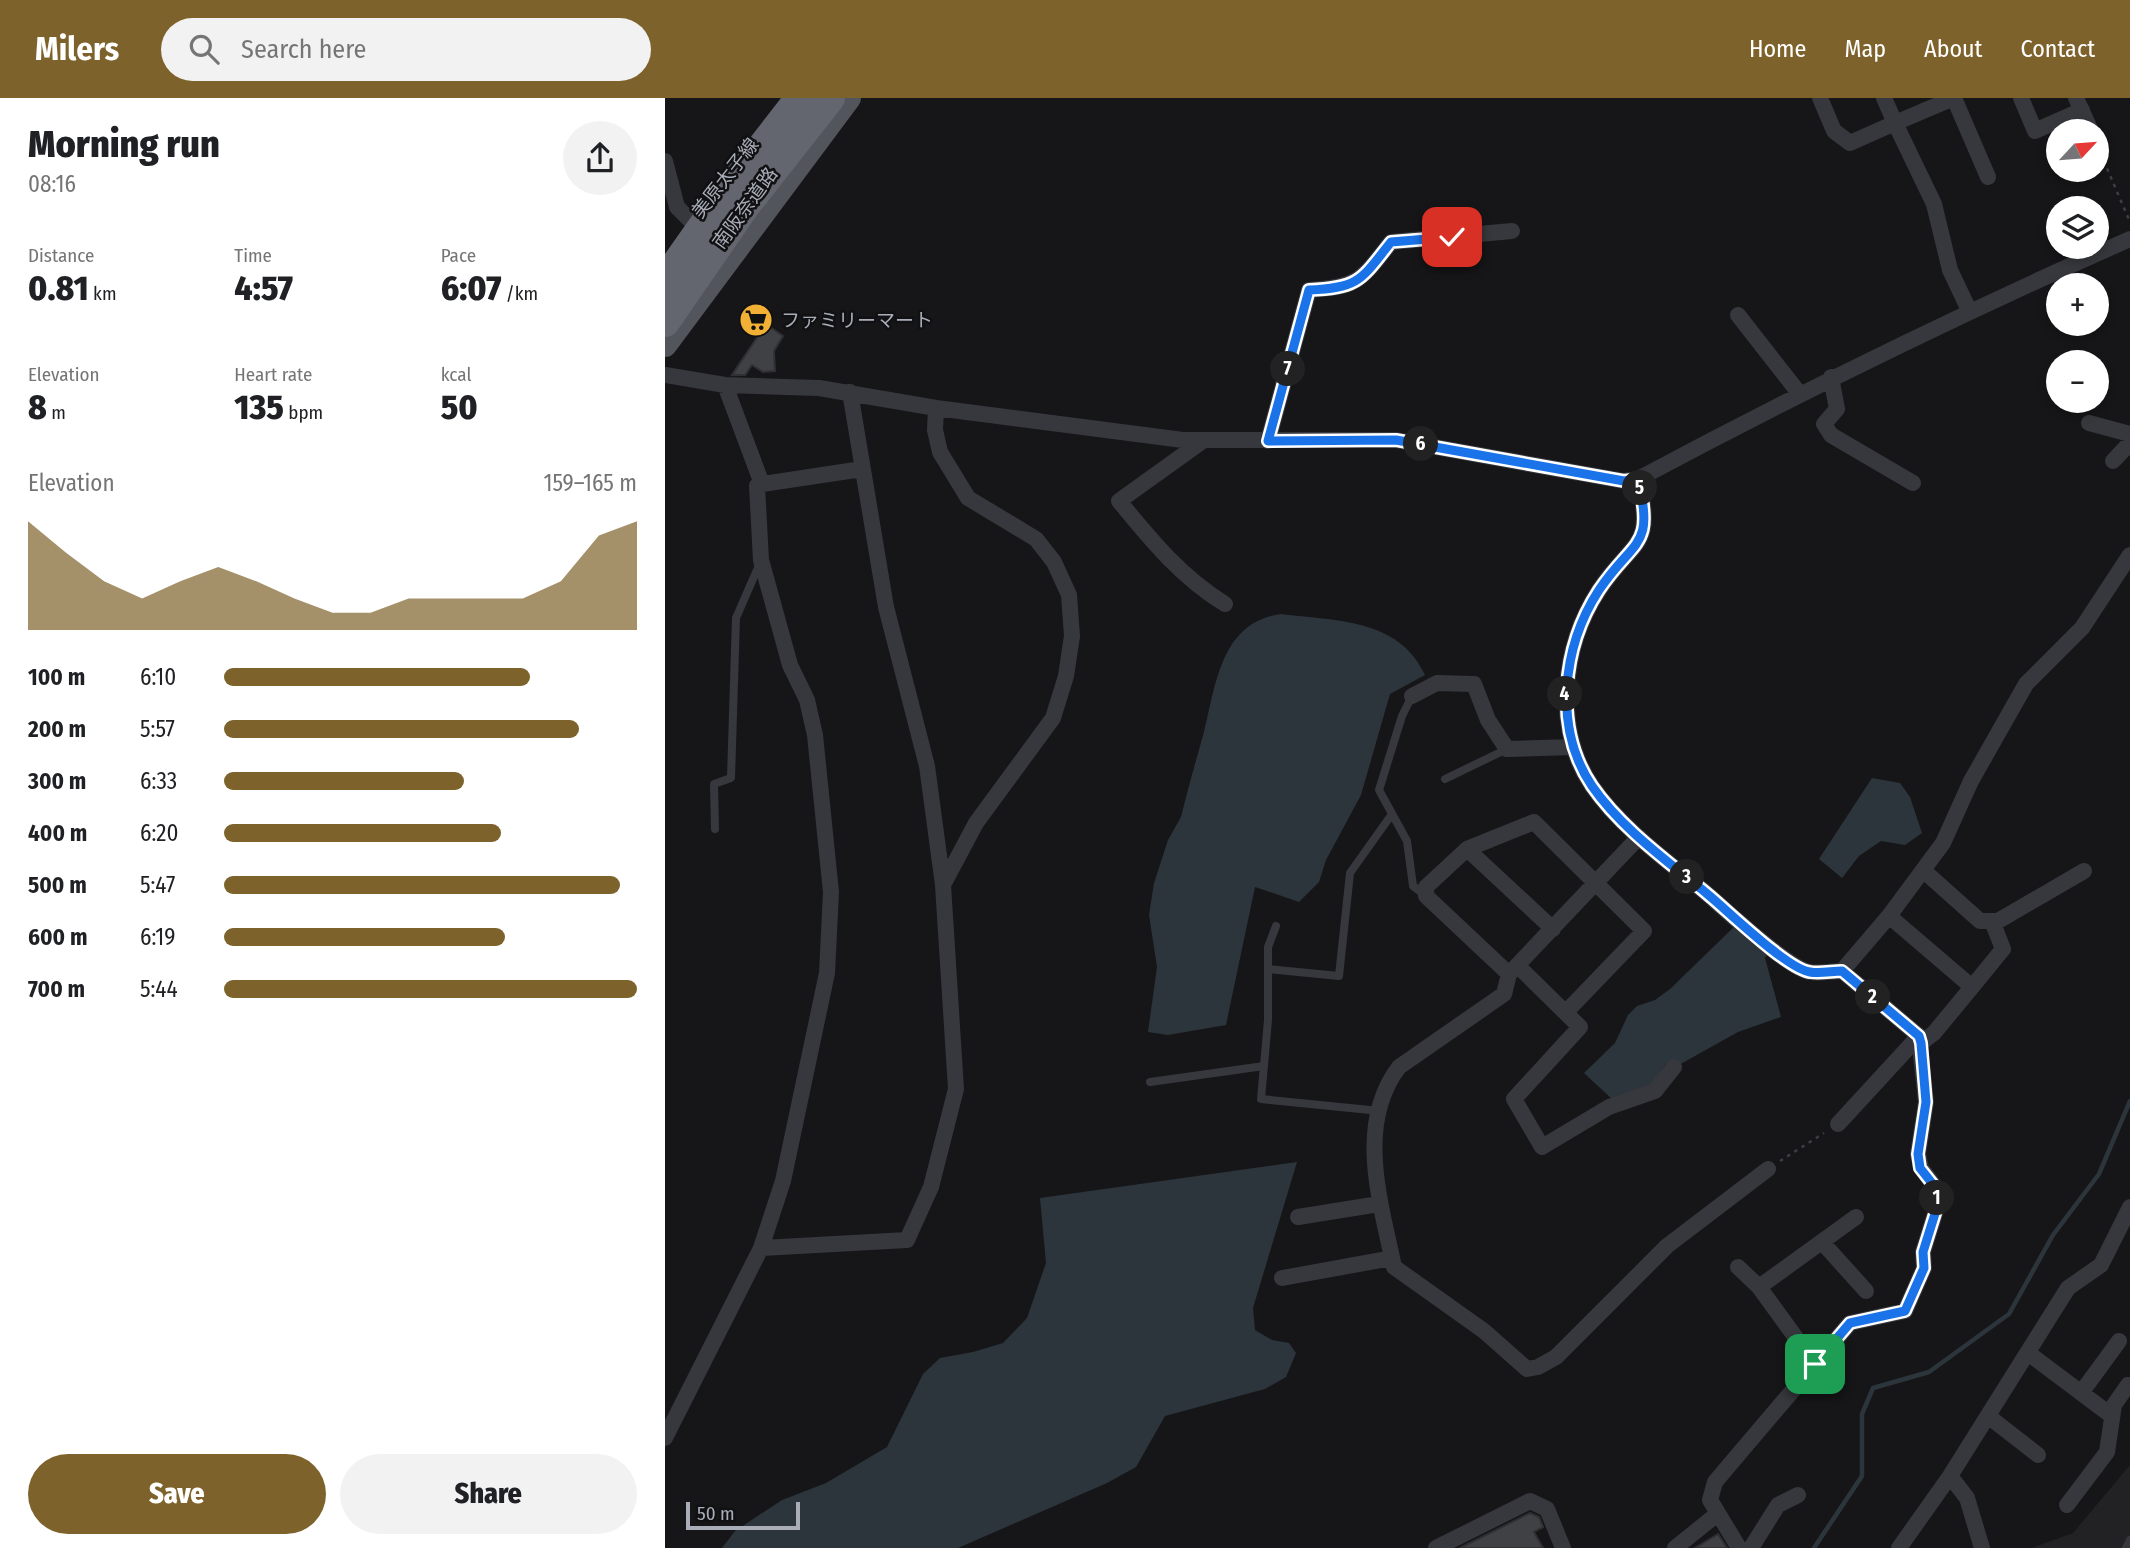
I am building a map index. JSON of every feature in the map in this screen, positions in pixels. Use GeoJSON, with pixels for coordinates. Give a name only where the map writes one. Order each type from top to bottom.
{"type":"FeatureCollection","features":[{"type":"Feature","properties":{"kind":"highway","name":"南阪奈道路"},"geometry":{"type":"LineString","coordinates":[[665,280],[727,192],[800,98]]}},
{"type":"Feature","properties":{"kind":"highway","name":"南阪奈道路"},"geometry":{"type":"LineString","coordinates":[[665,322],[745,206],[829,98]]}},
{"type":"Feature","properties":{"kind":"main road","name":"美原太子線"},"geometry":{"type":"LineString","coordinates":[[665,258],[786,98]]}},
{"type":"Feature","properties":{"kind":"main road"},"geometry":{"type":"LineString","coordinates":[[665,345],[849,98]]}},
{"type":"Feature","properties":{"kind":"street"},"geometry":{"type":"LineString","coordinates":[[1820,98],[1833,131],[1850,144],[1955,98],[1988,177]]}},
{"type":"Feature","properties":{"kind":"street"},"geometry":{"type":"LineString","coordinates":[[1884,98],[1934,204],[1950,270],[1969,310]]}},
{"type":"Feature","properties":{"kind":"street"},"geometry":{"type":"LineString","coordinates":[[2021,98],[2035,131],[2079,104]]}},
{"type":"Feature","properties":{"kind":"street"},"geometry":{"type":"LineString","coordinates":[[665,161],[677,207],[691,221]]}},
{"type":"Feature","properties":{"kind":"street"},"geometry":{"type":"LineString","coordinates":[[1268,441],[1309,290],[1341,289],[1355,283],[1391,242],[1513,232]]}},
{"type":"Feature","properties":{"kind":"street"},"geometry":{"type":"LineString","coordinates":[[665,375],[725,385],[850,392],[936,408],[1203,440],[1396,440],[1624,481],[1638,479],[1799,393],[1969,310],[2130,239]]}},
{"type":"Feature","properties":{"kind":"street"},"geometry":{"type":"LineString","coordinates":[[1738,315],[1799,393]]}},
{"type":"Feature","properties":{"kind":"street"},"geometry":{"type":"LineString","coordinates":[[1831,377],[1837,409],[1824,424],[1831,435],[1913,483]]}},
{"type":"Feature","properties":{"kind":"street"},"geometry":{"type":"LineString","coordinates":[[725,385],[762,484]]}},
{"type":"Feature","properties":{"kind":"street"},"geometry":{"type":"LineString","coordinates":[[761,1248],[907,1240],[931,1187],[956,1089],[943,885],[927,766],[886,607],[850,392]]}},
{"type":"Feature","properties":{"kind":"street"},"geometry":{"type":"LineString","coordinates":[[936,408],[935,430],[940,452],[968,498],[1036,539],[1054,562],[1069,595],[1072,636],[1066,676],[1053,718],[976,822],[943,885]]}},
{"type":"Feature","properties":{"kind":"street"},"geometry":{"type":"LineString","coordinates":[[2089,423],[2130,434]]}},
{"type":"Feature","properties":{"kind":"street"},"geometry":{"type":"LineString","coordinates":[[1203,440],[1119,500],[1166,557],[1201,589],[1225,604]]}},
{"type":"Feature","properties":{"kind":"street"},"geometry":{"type":"LineString","coordinates":[[2113,461],[2130,443]]}},
{"type":"Feature","properties":{"kind":"street"},"geometry":{"type":"LineString","coordinates":[[665,1438],[761,1248],[783,1181],[825,985],[831,892],[815,735],[807,700],[790,665],[761,560],[757,486],[862,469]]}},
{"type":"Feature","properties":{"kind":"street"},"geometry":{"type":"LineString","coordinates":[[1638,479],[1646,513],[1644,535],[1599,590],[1572,653],[1565,693],[1573,747],[1592,786],[1639,837],[1780,954],[1808,972],[1842,971],[1920,1039],[1926,1102],[1918,1154],[1920,1168],[1935,1187],[1938,1204],[1923,1252],[1924,1268],[1905,1311],[1850,1323],[1715,1482],[1710,1500],[1716,1515],[1739,1548]]}},
{"type":"Feature","properties":{"kind":"street"},"geometry":{"type":"LineString","coordinates":[[1842,971],[1924,871],[1943,842],[1971,781],[2026,684],[2082,628],[2130,555]]}},
{"type":"Feature","properties":{"kind":"street"},"geometry":{"type":"LineString","coordinates":[[1412,696],[1437,683],[1474,684],[1488,720],[1507,748],[1573,747]]}},
{"type":"Feature","properties":{"kind":"street"},"geometry":{"type":"LineString","coordinates":[[1566,1012],[1644,931],[1534,822],[1467,849],[1426,887],[1426,896],[1448,920],[1566,1012],[1580,1027],[1514,1099],[1542,1147],[1609,1107],[1655,1091],[1674,1067]]}},
{"type":"Feature","properties":{"kind":"street"},"geometry":{"type":"LineString","coordinates":[[1639,837],[1513,970],[1504,994],[1399,1067],[1388,1081],[1380,1111],[1373,1163],[1379,1204],[1394,1267],[1484,1331],[1527,1369],[1538,1367],[1556,1357],[1667,1247],[1768,1169]]}},
{"type":"Feature","properties":{"kind":"street"},"geometry":{"type":"LineString","coordinates":[[1467,849],[1553,929]]}},
{"type":"Feature","properties":{"kind":"street"},"geometry":{"type":"LineString","coordinates":[[1924,871],[1980,921],[1998,921],[2084,871]]}},
{"type":"Feature","properties":{"kind":"street"},"geometry":{"type":"LineString","coordinates":[[1888,916],[1972,987]]}},
{"type":"Feature","properties":{"kind":"street"},"geometry":{"type":"LineString","coordinates":[[1838,1124],[1920,1039],[1934,1033],[2003,949],[1991,921]]}},
{"type":"Feature","properties":{"kind":"street"},"geometry":{"type":"LineString","coordinates":[[1298,1217],[1379,1204]]}},
{"type":"Feature","properties":{"kind":"street"},"geometry":{"type":"LineString","coordinates":[[1899,1548],[1950,1476],[2069,1289],[2101,1265],[2130,1207]]}},
{"type":"Feature","properties":{"kind":"street"},"geometry":{"type":"LineString","coordinates":[[1759,1287],[1856,1217]]}},
{"type":"Feature","properties":{"kind":"street"},"geometry":{"type":"LineString","coordinates":[[1822,1242],[1866,1291]]}},
{"type":"Feature","properties":{"kind":"street"},"geometry":{"type":"LineString","coordinates":[[1282,1278],[1392,1258]]}},
{"type":"Feature","properties":{"kind":"street"},"geometry":{"type":"LineString","coordinates":[[1738,1267],[1759,1287],[1815,1364]]}},
{"type":"Feature","properties":{"kind":"street"},"geometry":{"type":"LineString","coordinates":[[2081,1393],[2119,1342]]}},
{"type":"Feature","properties":{"kind":"street"},"geometry":{"type":"LineString","coordinates":[[2028,1353],[2112,1416]]}},
{"type":"Feature","properties":{"kind":"street"},"geometry":{"type":"LineString","coordinates":[[2067,1505],[2107,1452],[2114,1405],[2128,1385]]}},
{"type":"Feature","properties":{"kind":"street"},"geometry":{"type":"LineString","coordinates":[[1988,1416],[2038,1455]]}},
{"type":"Feature","properties":{"kind":"street"},"geometry":{"type":"LineString","coordinates":[[1950,1476],[1967,1498],[1982,1548]]}},
{"type":"Feature","properties":{"kind":"street"},"geometry":{"type":"LineString","coordinates":[[1751,1548],[1778,1505],[1798,1495]]}},
{"type":"Feature","properties":{"kind":"street"},"geometry":{"type":"LineString","coordinates":[[1446,1546],[1530,1501],[1547,1509],[1563,1548]]}},
{"type":"Feature","properties":{"kind":"street"},"geometry":{"type":"LineString","coordinates":[[1675,1548],[1716,1515]]}},
{"type":"Feature","properties":{"kind":"lane"},"geometry":{"type":"LineString","coordinates":[[715,829],[714,784],[731,778],[736,618],[761,560]]}},
{"type":"Feature","properties":{"kind":"lane"},"geometry":{"type":"LineString","coordinates":[[1412,696],[1402,716],[1379,790],[1407,841],[1413,886],[1426,896]]}},
{"type":"Feature","properties":{"kind":"lane"},"geometry":{"type":"LineString","coordinates":[[1445,779],[1507,748]]}},
{"type":"Feature","properties":{"kind":"lane"},"geometry":{"type":"LineString","coordinates":[[1268,970],[1339,976],[1350,873],[1392,814]]}},
{"type":"Feature","properties":{"kind":"lane"},"geometry":{"type":"LineString","coordinates":[[1276,926],[1268,947],[1261,1099],[1380,1111]]}},
{"type":"Feature","properties":{"kind":"lane"},"geometry":{"type":"LineString","coordinates":[[1150,1082],[1264,1066]]}},
{"type":"Feature","properties":{"kind":"lane"},"geometry":{"type":"LineString","coordinates":[[2126,1548],[2130,1541]]}},
{"type":"Feature","properties":{"kind":"path"},"geometry":{"type":"LineString","coordinates":[[2109,173],[2130,223]]}},
{"type":"Feature","properties":{"kind":"path"},"geometry":{"type":"LineString","coordinates":[[1768,1169],[1838,1124]]}},
{"type":"Feature","properties":{"kind":"shaded area"},"geometry":{"type":"Polygon","coordinates":[[[1281,614],[1343,621],[1382,632],[1399,642],[1414,656],[1425,675],[1390,694],[1361,795],[1326,860],[1319,882],[1299,902],[1255,887],[1226,1025],[1168,1035],[1148,1032],[1157,967],[1149,915],[1154,883],[1168,840],[1181,817],[1218,676],[1233,642],[1245,629],[1261,619],[1281,614]]]}},
{"type":"Feature","properties":{"kind":"shaded area"},"geometry":{"type":"Polygon","coordinates":[[[1872,778],[1900,783],[1910,797],[1922,833],[1905,845],[1881,841],[1859,856],[1842,878],[1819,859],[1872,778]]]}},
{"type":"Feature","properties":{"kind":"shaded area"},"geometry":{"type":"Polygon","coordinates":[[[1735,926],[1767,954],[1765,958],[1781,1017],[1738,1032],[1677,1066],[1672,1061],[1665,1065],[1652,1085],[1612,1099],[1584,1073],[1615,1043],[1628,1015],[1637,1006],[1655,1000],[1670,989],[1735,926]]]}},
{"type":"Feature","properties":{"kind":"shaded area"},"geometry":{"type":"Polygon","coordinates":[[[1297,1162],[1253,1308],[1255,1330],[1272,1340],[1289,1343],[1296,1353],[1286,1377],[1265,1389],[1165,1416],[1136,1467],[1107,1483],[958,1548],[722,1548],[735,1531],[782,1500],[826,1483],[887,1447],[923,1374],[940,1358],[1003,1343],[1027,1318],[1046,1263],[1040,1198],[1297,1162]]]}},
{"type":"Feature","properties":{"kind":"shaded area"},"geometry":{"type":"Polygon","coordinates":[[[2130,1465],[2130,1548],[2031,1548],[2073,1533],[2130,1465]]]}},
{"type":"Feature","properties":{"kind":"building"},"geometry":{"type":"Polygon","coordinates":[[[766,324],[783,336],[774,351],[775,371],[763,372],[752,365],[745,375],[732,375],[766,324]]]}},
{"type":"Feature","properties":{"kind":"building"},"geometry":{"type":"Polygon","coordinates":[[[1530,1513],[1539,1517],[1543,1527],[1534,1532],[1543,1548],[1460,1548],[1530,1513]]]}},
{"type":"Feature","properties":{"kind":"building"},"geometry":{"type":"Polygon","coordinates":[[[1718,1534],[1727,1548],[1695,1548],[1718,1534]]]}},
{"type":"Feature","properties":{"kind":"waterway"},"geometry":{"type":"LineString","coordinates":[[1814,1548],[1862,1476],[1862,1414],[1873,1388],[1929,1372],[2009,1314],[2053,1235],[2099,1174],[2130,1101]]}},
{"type":"Feature","properties":{"kind":"place","name":"ファミリーマート"},"geometry":{"type":"Point","coordinates":[756,320]}},
{"type":"Feature","properties":{"kind":"route"},"geometry":{"type":"LineString","coordinates":[[1452,237],[1391,242],[1355,283],[1341,289],[1309,290],[1268,441],[1396,440],[1624,481],[1638,479],[1646,513],[1644,535],[1599,590],[1588,611],[1572,653],[1565,693],[1573,747],[1592,786],[1639,837],[1780,954],[1808,972],[1842,971],[1919,1036],[1921,1043],[1926,1102],[1918,1154],[1920,1168],[1935,1187],[1938,1204],[1923,1252],[1924,1268],[1905,1311],[1850,1323],[1815,1364]]}}]}
